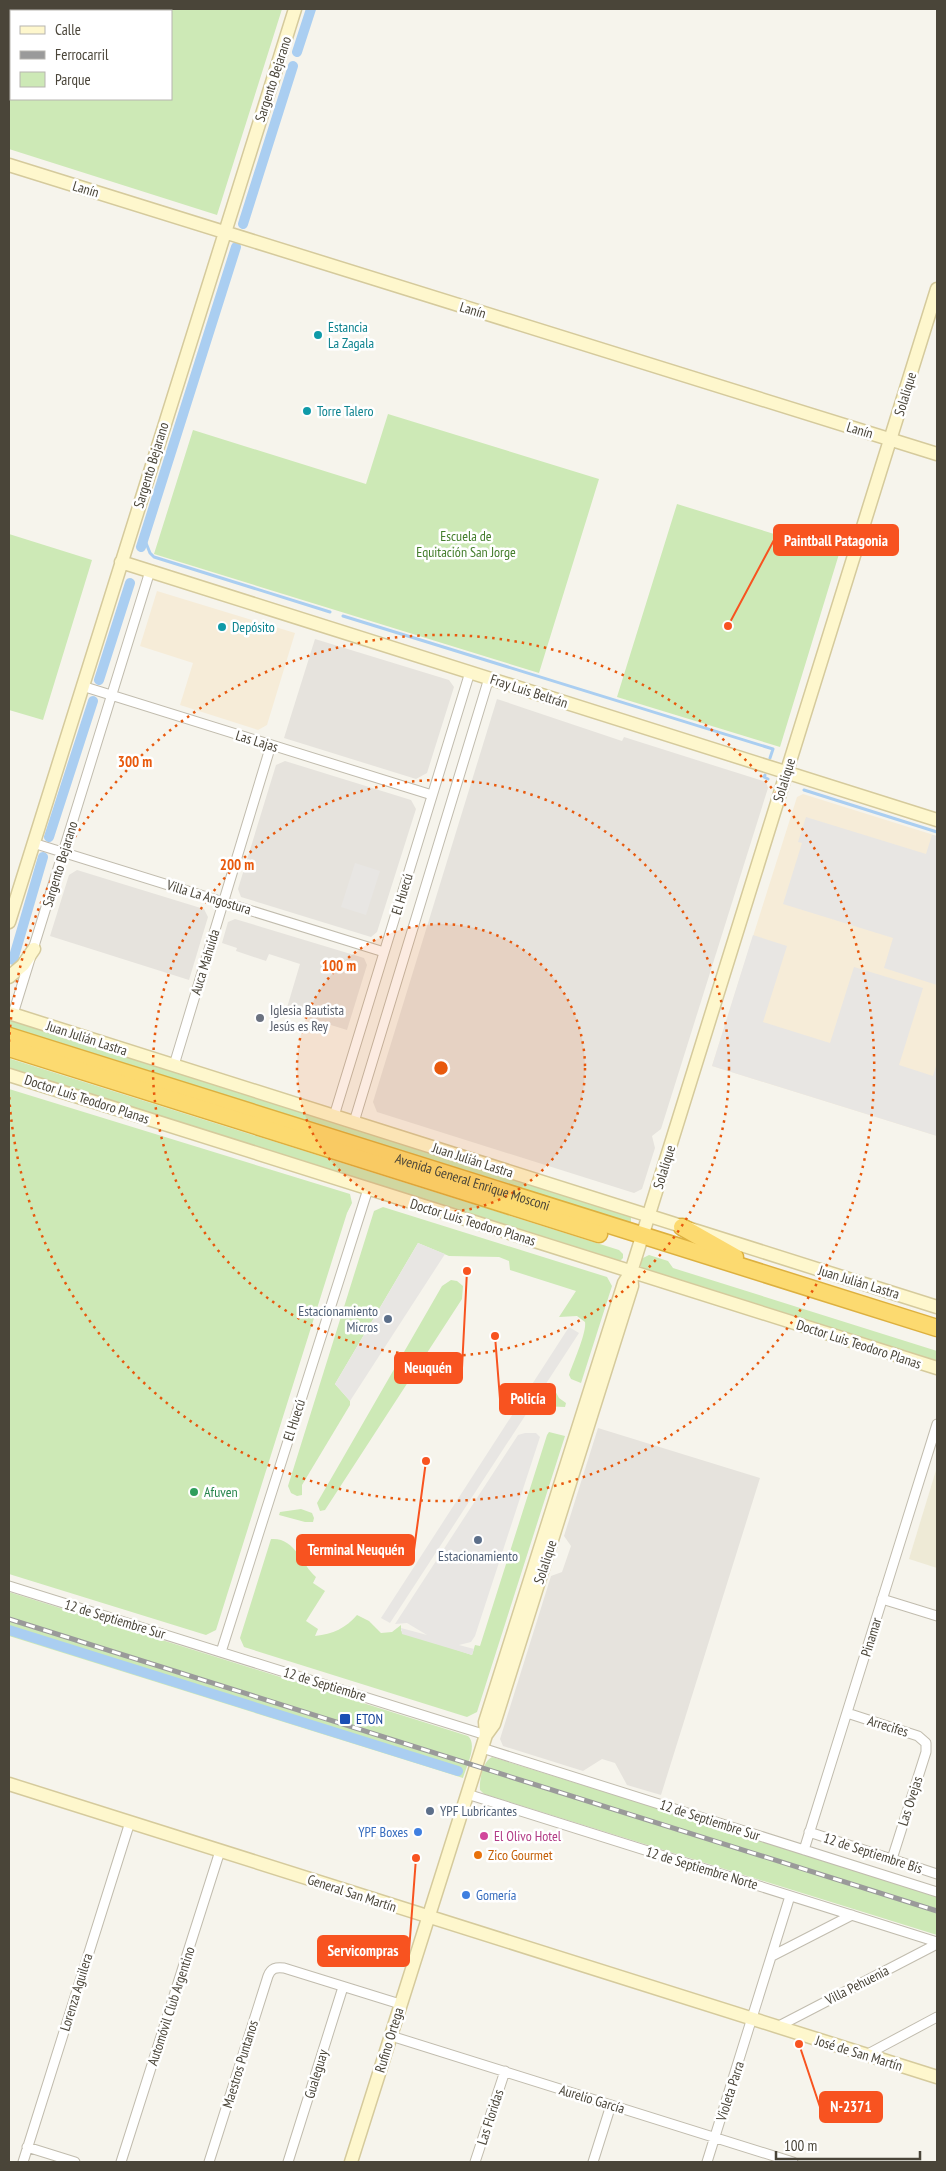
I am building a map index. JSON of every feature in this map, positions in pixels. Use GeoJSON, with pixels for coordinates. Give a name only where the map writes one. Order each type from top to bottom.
{"type":"FeatureCollection","features":[{"type":"Feature","properties":{"kind":"highway","name":"Avenida General Enrique Mosconi"},"geometry":{"type":"LineString","coordinates":[[9,1036],[641,1241],[937,1340]]}},
{"type":"Feature","properties":{"kind":"highway","name":"Avenida General Enrique Mosconi"},"geometry":{"type":"LineString","coordinates":[[9,1048],[641,1241],[780,1279],[937,1328]]}},
{"type":"Feature","properties":{"kind":"highway"},"geometry":{"type":"LineString","coordinates":[[682,1227],[725,1252],[780,1279]]}},
{"type":"Feature","properties":{"kind":"main road","name":"Sargento Bejarano"},"geometry":{"type":"LineString","coordinates":[[9,922],[295,9]]}},
{"type":"Feature","properties":{"kind":"main road","name":"Lanín"},"geometry":{"type":"LineString","coordinates":[[9,165],[937,454]]}},
{"type":"Feature","properties":{"kind":"main road","name":"Solalique"},"geometry":{"type":"LineString","coordinates":[[428,1917],[486,1735],[485,1722],[624,1283],[631,1272],[641,1241],[937,290]]}},
{"type":"Feature","properties":{"kind":"main road","name":"Fray Luis Beltrán"},"geometry":{"type":"LineString","coordinates":[[121,562],[937,820]]}},
{"type":"Feature","properties":{"kind":"main road"},"geometry":{"type":"LineString","coordinates":[[9,977],[23,965],[34,949]]}},
{"type":"Feature","properties":{"kind":"main road","name":"Juan Julián Lastra"},"geometry":{"type":"LineString","coordinates":[[11,1013],[937,1307]]}},
{"type":"Feature","properties":{"kind":"main road","name":"Doctor Luis Teodoro Planas"},"geometry":{"type":"LineString","coordinates":[[9,1074],[937,1368]]}},
{"type":"Feature","properties":{"kind":"main road","name":"General San Martín"},"geometry":{"type":"LineString","coordinates":[[9,1784],[752,2019]]}},
{"type":"Feature","properties":{"kind":"main road","name":"Rufino Ortega"},"geometry":{"type":"LineString","coordinates":[[351,2162],[428,1917]]}},
{"type":"Feature","properties":{"kind":"main road","name":"José de San Martín"},"geometry":{"type":"LineString","coordinates":[[752,2019],[937,2078]]}},
{"type":"Feature","properties":{"kind":"street","name":"Sargento Bejarano"},"geometry":{"type":"LineString","coordinates":[[11,1013],[34,949],[150,571]]}},
{"type":"Feature","properties":{"kind":"street","name":"El Huecú"},"geometry":{"type":"LineString","coordinates":[[334,1116],[470,672]]}},
{"type":"Feature","properties":{"kind":"street","name":"El Huecú"},"geometry":{"type":"LineString","coordinates":[[354,1122],[489,678]]}},
{"type":"Feature","properties":{"kind":"street","name":"Las Lajas"},"geometry":{"type":"LineString","coordinates":[[82,686],[432,795]]}},
{"type":"Feature","properties":{"kind":"street","name":"Auca Mahuida"},"geometry":{"type":"LineString","coordinates":[[174,1065],[271,745]]}},
{"type":"Feature","properties":{"kind":"street","name":"Villa La Angostura"},"geometry":{"type":"LineString","coordinates":[[33,843],[384,952]]}},
{"type":"Feature","properties":{"kind":"street","name":"El Huecú"},"geometry":{"type":"LineString","coordinates":[[221,1652],[368,1188]]}},
{"type":"Feature","properties":{"kind":"street","name":"Pinamar"},"geometry":{"type":"LineString","coordinates":[[804,1850],[937,1424]]}},
{"type":"Feature","properties":{"kind":"street","name":"12 de Septiembre Sur"},"geometry":{"type":"LineString","coordinates":[[9,1586],[221,1652]]}},
{"type":"Feature","properties":{"kind":"street"},"geometry":{"type":"LineString","coordinates":[[882,1599],[937,1616]]}},
{"type":"Feature","properties":{"kind":"street","name":"12 de Septiembre"},"geometry":{"type":"LineString","coordinates":[[221,1652],[486,1735]]}},
{"type":"Feature","properties":{"kind":"street","name":"Arrecifes"},"geometry":{"type":"LineString","coordinates":[[847,1713],[918,1736],[926,1743]]}},
{"type":"Feature","properties":{"kind":"street","name":"Las Ovejas"},"geometry":{"type":"LineString","coordinates":[[892,1859],[926,1752],[926,1743]]}},
{"type":"Feature","properties":{"kind":"street","name":"12 de Septiembre Sur"},"geometry":{"type":"LineString","coordinates":[[482,1748],[937,1892]]}},
{"type":"Feature","properties":{"kind":"street","name":"12 de Septiembre Norte"},"geometry":{"type":"LineString","coordinates":[[467,1794],[937,1943]]}},
{"type":"Feature","properties":{"kind":"street","name":"Lorenza Aguilera"},"geometry":{"type":"LineString","coordinates":[[23,2162],[130,1822]]}},
{"type":"Feature","properties":{"kind":"street","name":"12 de Septiembre Bis"},"geometry":{"type":"LineString","coordinates":[[809,1832],[937,1874]]}},
{"type":"Feature","properties":{"kind":"street","name":"Automóvil Club Argentino"},"geometry":{"type":"LineString","coordinates":[[122,2162],[220,1851]]}},
{"type":"Feature","properties":{"kind":"street"},"geometry":{"type":"LineString","coordinates":[[752,2019],[790,1896]]}},
{"type":"Feature","properties":{"kind":"street"},"geometry":{"type":"LineString","coordinates":[[772,1956],[852,1915]]}},
{"type":"Feature","properties":{"kind":"street","name":"Villa Pehuenia"},"geometry":{"type":"LineString","coordinates":[[777,2027],[937,1943]]}},
{"type":"Feature","properties":{"kind":"street","name":"Maestros Puntanos"},"geometry":{"type":"LineString","coordinates":[[209,2162],[268,1976],[274,1968],[284,1968],[343,1986]]}},
{"type":"Feature","properties":{"kind":"street"},"geometry":{"type":"LineString","coordinates":[[343,1986],[400,2004]]}},
{"type":"Feature","properties":{"kind":"street","name":"Gualeguay"},"geometry":{"type":"LineString","coordinates":[[288,2162],[343,1986]]}},
{"type":"Feature","properties":{"kind":"street"},"geometry":{"type":"LineString","coordinates":[[866,2055],[937,2016]]}},
{"type":"Feature","properties":{"kind":"street","name":"Violeta Parra"},"geometry":{"type":"LineString","coordinates":[[707,2162],[752,2019]]}},
{"type":"Feature","properties":{"kind":"street","name":"Aurelio García"},"geometry":{"type":"LineString","coordinates":[[391,2036],[793,2162]]}},
{"type":"Feature","properties":{"kind":"street","name":"Las Floridas"},"geometry":{"type":"LineString","coordinates":[[475,2162],[505,2071]]}},
{"type":"Feature","properties":{"kind":"street"},"geometry":{"type":"LineString","coordinates":[[593,2162],[611,2105]]}},
{"type":"Feature","properties":{"kind":"street"},"geometry":{"type":"LineString","coordinates":[[28,2148],[75,2162]]}},
{"type":"Feature","properties":{"kind":"shaded area"},"geometry":{"type":"Polygon","coordinates":[[[157,591],[295,633],[267,725],[258,730],[180,705],[193,663],[140,646],[157,591]]]}},
{"type":"Feature","properties":{"kind":"shaded area"},"geometry":{"type":"Polygon","coordinates":[[[315,639],[449,680],[454,687],[427,773],[416,779],[284,738],[315,639]]]}},
{"type":"Feature","properties":{"kind":"shaded area"},"geometry":{"type":"Polygon","coordinates":[[[497,699],[622,741],[624,737],[766,782],[768,788],[661,1129],[652,1136],[655,1148],[642,1189],[634,1193],[377,1112],[373,1102],[497,699]]]}},
{"type":"Feature","properties":{"kind":"shaded area"},"geometry":{"type":"Polygon","coordinates":[[[285,761],[411,800],[416,809],[377,932],[371,937],[241,897],[238,889],[276,765],[285,761]]]}},
{"type":"Feature","properties":{"kind":"shaded area"},"geometry":{"type":"Polygon","coordinates":[[[803,794],[937,836],[937,1136],[712,1066],[797,797],[803,794]]]}},
{"type":"Feature","properties":{"kind":"shaded area"},"geometry":{"type":"Polygon","coordinates":[[[806,817],[926,854],[932,835],[937,836],[937,985],[884,968],[893,938],[783,904],[802,843],[798,842],[806,817]]]}},
{"type":"Feature","properties":{"kind":"shaded area"},"geometry":{"type":"Polygon","coordinates":[[[355,863],[380,871],[366,915],[341,907],[355,863]]]}},
{"type":"Feature","properties":{"kind":"shaded area"},"geometry":{"type":"Polygon","coordinates":[[[77,870],[204,909],[208,917],[189,980],[50,936],[69,875],[77,870]]]}},
{"type":"Feature","properties":{"kind":"shaded area"},"geometry":{"type":"Polygon","coordinates":[[[235,919],[364,958],[367,965],[347,1030],[286,1011],[300,964],[269,954],[266,961],[236,951],[237,948],[222,943],[228,922],[235,919]]]}},
{"type":"Feature","properties":{"kind":"shaded area"},"geometry":{"type":"Polygon","coordinates":[[[753,935],[787,946],[763,1022],[830,1043],[854,967],[923,988],[899,1065],[933,1076],[937,1063],[937,1136],[712,1066],[753,935]]]}},
{"type":"Feature","properties":{"kind":"shaded area","name":"Estacionamiento Micros"},"geometry":{"type":"Polygon","coordinates":[[[418,1243],[445,1254],[350,1401],[335,1384],[418,1243]]]}},
{"type":"Feature","properties":{"kind":"shaded area"},"geometry":{"type":"Polygon","coordinates":[[[569,1327],[579,1333],[390,1623],[381,1618],[569,1327]]]}},
{"type":"Feature","properties":{"kind":"shaded area"},"geometry":{"type":"Polygon","coordinates":[[[598,1428],[760,1478],[661,1795],[627,1785],[615,1763],[602,1759],[583,1771],[503,1746],[500,1739],[551,1576],[562,1572],[571,1546],[564,1536],[598,1428]]]}},
{"type":"Feature","properties":{"kind":"shaded area","name":"Estacionamiento"},"geometry":{"type":"Polygon","coordinates":[[[536,1433],[540,1437],[475,1636],[471,1642],[459,1645],[474,1649],[472,1655],[402,1634],[401,1628],[427,1635],[407,1623],[395,1624],[518,1435],[536,1433]]]}},
{"type":"Feature","properties":{"kind":"shaded area"},"geometry":{"type":"Polygon","coordinates":[[[937,1467],[937,1568],[909,1559],[937,1467]]]}},
{"type":"Feature","properties":{"kind":"green space"},"geometry":{"type":"Polygon","coordinates":[[[9,9],[282,9],[217,215],[9,149],[9,9]]]}},
{"type":"Feature","properties":{"kind":"green space","name":"Escuela de Equitación San Jorge"},"geometry":{"type":"Polygon","coordinates":[[[388,414],[599,479],[539,673],[154,554],[193,430],[366,484],[388,414]]]}},
{"type":"Feature","properties":{"kind":"green space"},"geometry":{"type":"Polygon","coordinates":[[[677,504],[839,554],[780,747],[617,697],[677,504]]]}},
{"type":"Feature","properties":{"kind":"green space"},"geometry":{"type":"Polygon","coordinates":[[[9,534],[92,560],[43,720],[9,710],[9,534]]]}},
{"type":"Feature","properties":{"kind":"green space"},"geometry":{"type":"Polygon","coordinates":[[[9,1018],[631,1216],[631,1222],[630,1224],[604,1219],[600,1213],[9,1027],[9,1018]]]}},
{"type":"Feature","properties":{"kind":"green space"},"geometry":{"type":"Polygon","coordinates":[[[9,1055],[11,1059],[619,1250],[623,1254],[623,1258],[619,1262],[9,1069],[9,1055]]]}},
{"type":"Feature","properties":{"kind":"green space"},"geometry":{"type":"Polygon","coordinates":[[[9,1089],[350,1194],[352,1203],[347,1213],[216,1630],[206,1635],[9,1574],[9,1089]]]}},
{"type":"Feature","properties":{"kind":"green space"},"geometry":{"type":"Polygon","coordinates":[[[383,1207],[607,1277],[612,1286],[581,1383],[571,1379],[569,1375],[582,1340],[585,1322],[577,1316],[559,1317],[576,1291],[510,1270],[509,1261],[499,1257],[449,1256],[418,1243],[335,1384],[350,1401],[350,1405],[302,1485],[302,1495],[297,1496],[291,1493],[288,1486],[374,1211],[383,1207]]]}},
{"type":"Feature","properties":{"kind":"green space"},"geometry":{"type":"Polygon","coordinates":[[[649,1255],[668,1261],[673,1268],[937,1351],[937,1363],[642,1269],[641,1259],[649,1255]]]}},
{"type":"Feature","properties":{"kind":"green space"},"geometry":{"type":"Polygon","coordinates":[[[451,1280],[457,1281],[463,1286],[462,1299],[325,1510],[320,1511],[317,1503],[442,1286],[451,1280]]]}},
{"type":"Feature","properties":{"kind":"green space"},"geometry":{"type":"Polygon","coordinates":[[[552,1385],[559,1398],[566,1403],[565,1407],[539,1406],[552,1385]]]}},
{"type":"Feature","properties":{"kind":"green space"},"geometry":{"type":"Polygon","coordinates":[[[549,1432],[565,1436],[477,1712],[467,1717],[244,1647],[240,1638],[271,1539],[286,1542],[292,1547],[316,1577],[313,1583],[325,1591],[306,1621],[318,1629],[315,1636],[339,1630],[357,1615],[369,1621],[381,1633],[392,1632],[401,1625],[401,1631],[472,1655],[475,1645],[480,1646],[549,1432]]]}},
{"type":"Feature","properties":{"kind":"green space"},"geometry":{"type":"Polygon","coordinates":[[[301,1509],[312,1513],[313,1522],[305,1522],[279,1515],[280,1512],[301,1509]]]}},
{"type":"Feature","properties":{"kind":"green space"},"geometry":{"type":"Polygon","coordinates":[[[9,1592],[468,1736],[471,1740],[472,1750],[463,1778],[9,1636],[9,1592]]]}},
{"type":"Feature","properties":{"kind":"green space"},"geometry":{"type":"Polygon","coordinates":[[[492,1757],[937,1895],[937,1935],[484,1794],[480,1790],[481,1776],[486,1762],[492,1757]]]}},
{"type":"Feature","properties":{"kind":"waterway"},"geometry":{"type":"LineString","coordinates":[[297,52],[311,9]]}},
{"type":"Feature","properties":{"kind":"waterway"},"geometry":{"type":"LineString","coordinates":[[243,224],[293,66]]}},
{"type":"Feature","properties":{"kind":"waterway"},"geometry":{"type":"LineString","coordinates":[[141,547],[236,247]]}},
{"type":"Feature","properties":{"kind":"waterway"},"geometry":{"type":"LineString","coordinates":[[144,538],[150,553],[154,557],[330,612]]}},
{"type":"Feature","properties":{"kind":"waterway"},"geometry":{"type":"LineString","coordinates":[[99,680],[130,583]]}},
{"type":"Feature","properties":{"kind":"waterway"},"geometry":{"type":"LineString","coordinates":[[343,616],[773,749],[770,758]]}},
{"type":"Feature","properties":{"kind":"waterway"},"geometry":{"type":"LineString","coordinates":[[49,837],[93,701]]}},
{"type":"Feature","properties":{"kind":"waterway"},"geometry":{"type":"LineString","coordinates":[[765,775],[764,777],[768,779]]}},
{"type":"Feature","properties":{"kind":"waterway"},"geometry":{"type":"LineString","coordinates":[[804,790],[937,832]]}},
{"type":"Feature","properties":{"kind":"waterway"},"geometry":{"type":"LineString","coordinates":[[13,960],[43,857]]}},
{"type":"Feature","properties":{"kind":"waterway"},"geometry":{"type":"LineString","coordinates":[[9,1630],[458,1771]]}},
{"type":"Feature","properties":{"kind":"railway"},"geometry":{"type":"LineString","coordinates":[[9,1619],[937,1911]]}},
{"type":"Feature","properties":{"kind":"place","name":"Estancia La Zagala"},"geometry":{"type":"Point","coordinates":[318,335]}},
{"type":"Feature","properties":{"kind":"place","name":"Torre Talero"},"geometry":{"type":"Point","coordinates":[307,411]}},
{"type":"Feature","properties":{"kind":"place","name":"Paintball Patagonia"},"geometry":{"type":"Point","coordinates":[728,626]}},
{"type":"Feature","properties":{"kind":"place","name":"Depósito"},"geometry":{"type":"Point","coordinates":[222,627]}},
{"type":"Feature","properties":{"kind":"place","name":"Iglesia Bautista Jesús es Rey"},"geometry":{"type":"Point","coordinates":[260,1018]}},
{"type":"Feature","properties":{"kind":"place","name":"Neuquén"},"geometry":{"type":"Point","coordinates":[467,1271]}},
{"type":"Feature","properties":{"kind":"place","name":"Estacionamiento Micros"},"geometry":{"type":"Point","coordinates":[388,1319]}},
{"type":"Feature","properties":{"kind":"place","name":"Policía"},"geometry":{"type":"Point","coordinates":[495,1336]}},
{"type":"Feature","properties":{"kind":"place","name":"Terminal Neuquén"},"geometry":{"type":"Point","coordinates":[426,1461]}},
{"type":"Feature","properties":{"kind":"place","name":"Afuven"},"geometry":{"type":"Point","coordinates":[194,1492]}},
{"type":"Feature","properties":{"kind":"place","name":"Estacionamiento"},"geometry":{"type":"Point","coordinates":[478,1540]}},
{"type":"Feature","properties":{"kind":"place","name":"ETON"},"geometry":{"type":"Point","coordinates":[345,1719]}},
{"type":"Feature","properties":{"kind":"place","name":"YPF Lubricantes"},"geometry":{"type":"Point","coordinates":[430,1811]}},
{"type":"Feature","properties":{"kind":"place","name":"YPF Boxes"},"geometry":{"type":"Point","coordinates":[418,1832]}},
{"type":"Feature","properties":{"kind":"place","name":"El Olivo Hotel"},"geometry":{"type":"Point","coordinates":[484,1836]}},
{"type":"Feature","properties":{"kind":"place","name":"Zico Gourmet"},"geometry":{"type":"Point","coordinates":[478,1855]}},
{"type":"Feature","properties":{"kind":"place","name":"Servicompras"},"geometry":{"type":"Point","coordinates":[416,1858]}},
{"type":"Feature","properties":{"kind":"place","name":"Gomería"},"geometry":{"type":"Point","coordinates":[466,1895]}},
{"type":"Feature","properties":{"kind":"place","name":"N-2371"},"geometry":{"type":"Point","coordinates":[799,2044]}}]}
